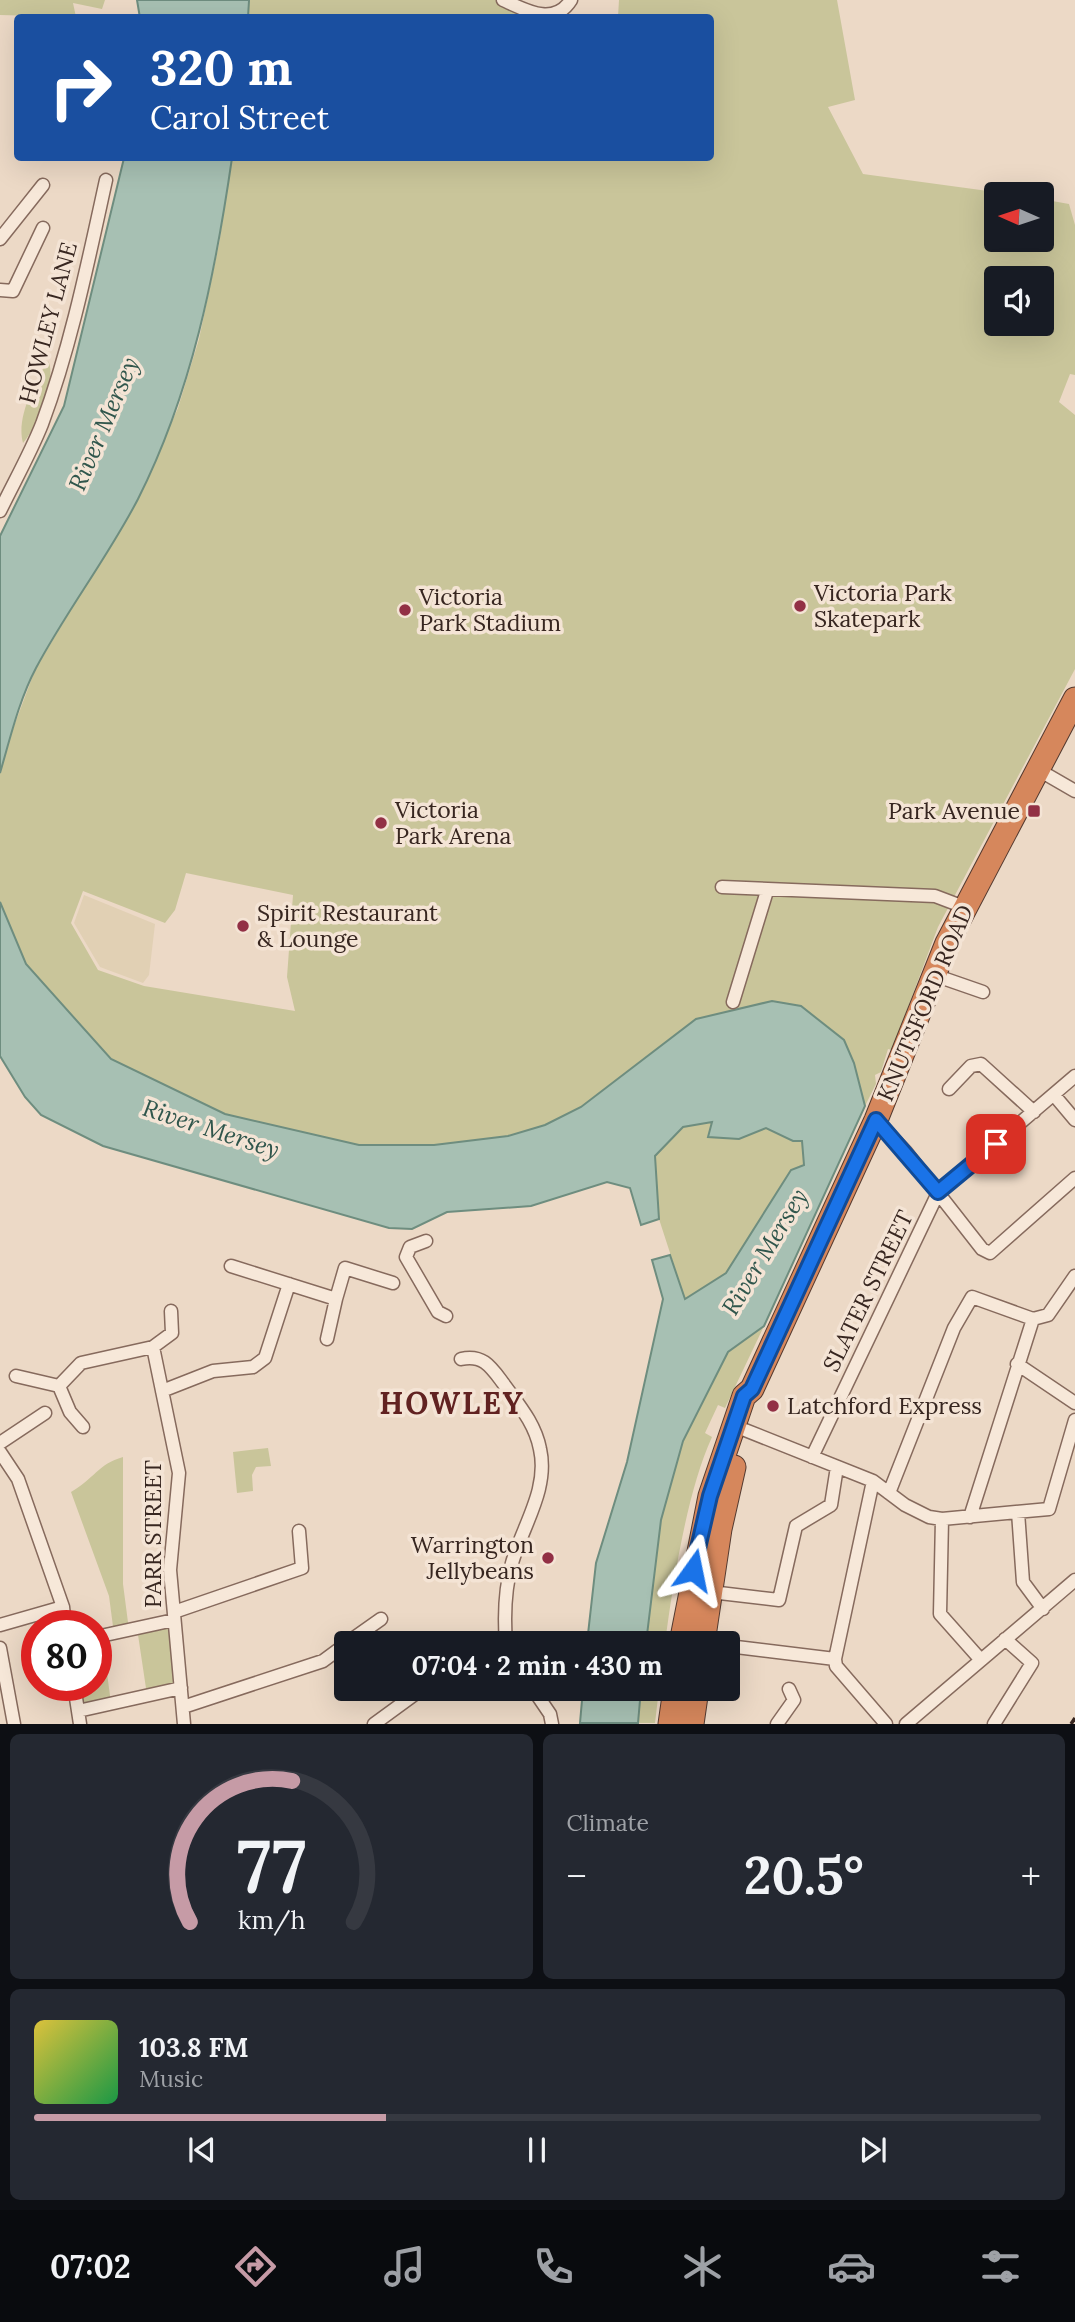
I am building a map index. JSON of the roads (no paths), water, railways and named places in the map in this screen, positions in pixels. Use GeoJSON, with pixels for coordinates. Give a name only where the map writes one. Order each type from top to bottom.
{"type":"FeatureCollection","features":[{"type":"Feature","properties":{"kind":"highway","name":"KNUTSFORD ROAD"},"geometry":{"type":"LineString","coordinates":[[696,1631],[710,1496],[744,1396],[752,1389],[876,1120],[964,907],[1075,699]]}},
{"type":"Feature","properties":{"kind":"highway","name":"KNUTSFORD ROAD"},"geometry":{"type":"LineString","coordinates":[[699,1631],[711,1591],[730,1482],[755,1398],[752,1389]]}},
{"type":"Feature","properties":{"kind":"highway"},"geometry":{"type":"LineString","coordinates":[[670,1724],[673,1701]]}},
{"type":"Feature","properties":{"kind":"highway"},"geometry":{"type":"LineString","coordinates":[[692,1724],[695,1701]]}},
{"type":"Feature","properties":{"kind":"street"},"geometry":{"type":"LineString","coordinates":[[503,0],[544,14]]}},
{"type":"Feature","properties":{"kind":"street"},"geometry":{"type":"LineString","coordinates":[[550,14],[562,10],[571,0]]}},
{"type":"Feature","properties":{"kind":"street","name":"HOWLEY LANE"},"geometry":{"type":"LineString","coordinates":[[0,511],[34,442],[53,390],[84,280],[106,180]]}},
{"type":"Feature","properties":{"kind":"street"},"geometry":{"type":"LineString","coordinates":[[2,233],[43,185]]}},
{"type":"Feature","properties":{"kind":"street"},"geometry":{"type":"LineString","coordinates":[[0,290],[13,291],[44,228]]}},
{"type":"Feature","properties":{"kind":"street"},"geometry":{"type":"LineString","coordinates":[[1037,769],[1075,791]]}},
{"type":"Feature","properties":{"kind":"street"},"geometry":{"type":"LineString","coordinates":[[722,887],[935,896],[964,907]]}},
{"type":"Feature","properties":{"kind":"street"},"geometry":{"type":"LineString","coordinates":[[733,1002],[767,891]]}},
{"type":"Feature","properties":{"kind":"street"},"geometry":{"type":"LineString","coordinates":[[934,975],[983,992]]}},
{"type":"Feature","properties":{"kind":"street"},"geometry":{"type":"LineString","coordinates":[[949,1089],[971,1066],[981,1064],[1034,1112]]}},
{"type":"Feature","properties":{"kind":"street","name":"SLATER STREET"},"geometry":{"type":"LineString","coordinates":[[812,1457],[938,1192],[1075,1076]]}},
{"type":"Feature","properties":{"kind":"street"},"geometry":{"type":"LineString","coordinates":[[1054,1095],[1075,1120]]}},
{"type":"Feature","properties":{"kind":"street"},"geometry":{"type":"LineString","coordinates":[[876,1120],[938,1192],[982,1249],[990,1253],[1075,1178]]}},
{"type":"Feature","properties":{"kind":"street"},"geometry":{"type":"LineString","coordinates":[[426,1241],[410,1247],[406,1257],[438,1312],[446,1316]]}},
{"type":"Feature","properties":{"kind":"street"},"geometry":{"type":"LineString","coordinates":[[230,1266],[336,1299]]}},
{"type":"Feature","properties":{"kind":"street"},"geometry":{"type":"LineString","coordinates":[[327,1339],[345,1268],[393,1283]]}},
{"type":"Feature","properties":{"kind":"street"},"geometry":{"type":"LineString","coordinates":[[889,1493],[954,1328],[972,1297],[1033,1319],[1048,1315],[1075,1276]]}},
{"type":"Feature","properties":{"kind":"street"},"geometry":{"type":"LineString","coordinates":[[162,1391],[213,1371],[253,1367],[265,1358],[289,1284]]}},
{"type":"Feature","properties":{"kind":"street"},"geometry":{"type":"LineString","coordinates":[[59,1386],[81,1363],[153,1347],[172,1333],[171,1311]]}},
{"type":"Feature","properties":{"kind":"street"},"geometry":{"type":"LineString","coordinates":[[970,1517],[1033,1319]]}},
{"type":"Feature","properties":{"kind":"street","name":"PARR STREET"},"geometry":{"type":"LineString","coordinates":[[153,1347],[179,1473],[170,1570],[184,1724]]}},
{"type":"Feature","properties":{"kind":"street"},"geometry":{"type":"LineString","coordinates":[[461,1359],[480,1358],[491,1366],[529,1419],[541,1451],[541,1486],[511,1567],[505,1611],[506,1631]]}},
{"type":"Feature","properties":{"kind":"street"},"geometry":{"type":"LineString","coordinates":[[1017,1364],[1075,1403]]}},
{"type":"Feature","properties":{"kind":"street"},"geometry":{"type":"LineString","coordinates":[[16,1376],[59,1386]]}},
{"type":"Feature","properties":{"kind":"street"},"geometry":{"type":"LineString","coordinates":[[59,1386],[70,1412],[83,1427]]}},
{"type":"Feature","properties":{"kind":"street"},"geometry":{"type":"LineString","coordinates":[[0,1443],[45,1413]]}},
{"type":"Feature","properties":{"kind":"street"},"geometry":{"type":"LineString","coordinates":[[746,1430],[873,1481],[905,1505],[942,1519],[1049,1509],[1075,1420]]}},
{"type":"Feature","properties":{"kind":"street"},"geometry":{"type":"LineString","coordinates":[[0,1452],[18,1479],[63,1610]]}},
{"type":"Feature","properties":{"kind":"street"},"geometry":{"type":"LineString","coordinates":[[711,1591],[779,1600],[796,1525],[831,1505],[837,1467]]}},
{"type":"Feature","properties":{"kind":"street"},"geometry":{"type":"LineString","coordinates":[[873,1481],[835,1659],[836,1666],[886,1724]]}},
{"type":"Feature","properties":{"kind":"street"},"geometry":{"type":"LineString","coordinates":[[1018,1513],[1023,1582],[1043,1609]]}},
{"type":"Feature","properties":{"kind":"street"},"geometry":{"type":"LineString","coordinates":[[942,1519],[940,1614],[980,1659]]}},
{"type":"Feature","properties":{"kind":"street"},"geometry":{"type":"LineString","coordinates":[[112,1633],[174,1616],[303,1568],[299,1531]]}},
{"type":"Feature","properties":{"kind":"street"},"geometry":{"type":"LineString","coordinates":[[906,1724],[1075,1580]]}},
{"type":"Feature","properties":{"kind":"street"},"geometry":{"type":"LineString","coordinates":[[0,1625],[63,1607]]}},
{"type":"Feature","properties":{"kind":"street"},"geometry":{"type":"LineString","coordinates":[[365,1631],[382,1619]]}},
{"type":"Feature","properties":{"kind":"street"},"geometry":{"type":"LineString","coordinates":[[994,1724],[1032,1663],[1005,1639]]}},
{"type":"Feature","properties":{"kind":"street"},"geometry":{"type":"LineString","coordinates":[[740,1647],[835,1659]]}},
{"type":"Feature","properties":{"kind":"street"},"geometry":{"type":"LineString","coordinates":[[0,1648],[9,1717]]}},
{"type":"Feature","properties":{"kind":"street"},"geometry":{"type":"LineString","coordinates":[[183,1707],[323,1661],[334,1653]]}},
{"type":"Feature","properties":{"kind":"street"},"geometry":{"type":"LineString","coordinates":[[79,1717],[181,1688]]}},
{"type":"Feature","properties":{"kind":"street"},"geometry":{"type":"LineString","coordinates":[[777,1724],[794,1700],[789,1689]]}},
{"type":"Feature","properties":{"kind":"street"},"geometry":{"type":"LineString","coordinates":[[374,1724],[406,1701]]}},
{"type":"Feature","properties":{"kind":"street"},"geometry":{"type":"LineString","coordinates":[[541,1701],[550,1714],[552,1724]]}},
{"type":"Feature","properties":{"kind":"water"},"geometry":{"type":"Polygon","coordinates":[[[137,0],[249,0],[248,14],[139,14],[137,0]]]}},
{"type":"Feature","properties":{"kind":"water","name":"River Mersey"},"geometry":{"type":"Polygon","coordinates":[[[123,161],[232,161],[209,289],[187,375],[173,417],[138,499],[30,680],[0,773],[0,536],[64,406],[123,161]]]}},
{"type":"Feature","properties":{"kind":"water","name":"River Mersey"},"geometry":{"type":"Polygon","coordinates":[[[0,902],[26,964],[111,1059],[225,1114],[359,1145],[434,1145],[508,1136],[545,1125],[581,1107],[696,1019],[772,1001],[801,1006],[844,1040],[854,1063],[865,1106],[764,1326],[728,1352],[683,1441],[661,1520],[647,1631],[588,1631],[596,1563],[627,1462],[663,1299],[652,1260],[670,1255],[685,1299],[726,1273],[791,1170],[804,1165],[802,1141],[793,1141],[766,1128],[739,1139],[708,1137],[712,1122],[683,1127],[655,1156],[659,1219],[641,1225],[630,1188],[607,1182],[531,1206],[447,1212],[412,1229],[389,1228],[103,1146],[41,1115],[25,1097],[0,1056],[0,902]]]}},
{"type":"Feature","properties":{"kind":"water"},"geometry":{"type":"Polygon","coordinates":[[[582,1701],[640,1701],[638,1723],[580,1723],[582,1701]]]}},
{"type":"Feature","properties":{"kind":"railway"},"geometry":{"type":"LineString","coordinates":[[1071,1724],[1075,1718]]}},
{"type":"Feature","properties":{"kind":"place","name":"Victoria Park Skatepark"},"geometry":{"type":"Point","coordinates":[800,606]}},
{"type":"Feature","properties":{"kind":"place","name":"Victoria Park Stadium"},"geometry":{"type":"Point","coordinates":[405,610]}},
{"type":"Feature","properties":{"kind":"place","name":"Park Avenue"},"geometry":{"type":"Point","coordinates":[1034,811]}},
{"type":"Feature","properties":{"kind":"place","name":"Victoria Park Arena"},"geometry":{"type":"Point","coordinates":[381,823]}},
{"type":"Feature","properties":{"kind":"place","name":"Spirit Restaurant & Lounge"},"geometry":{"type":"Point","coordinates":[243,926]}},
{"type":"Feature","properties":{"kind":"place","name":"Latchford Express"},"geometry":{"type":"Point","coordinates":[773,1406]}},
{"type":"Feature","properties":{"kind":"place","name":"Warrington Jellybeans"},"geometry":{"type":"Point","coordinates":[548,1558]}},
{"type":"Feature","properties":{"kind":"district","name":"HOWLEY"},"geometry":{"type":"Point","coordinates":[452,1404]}}]}
